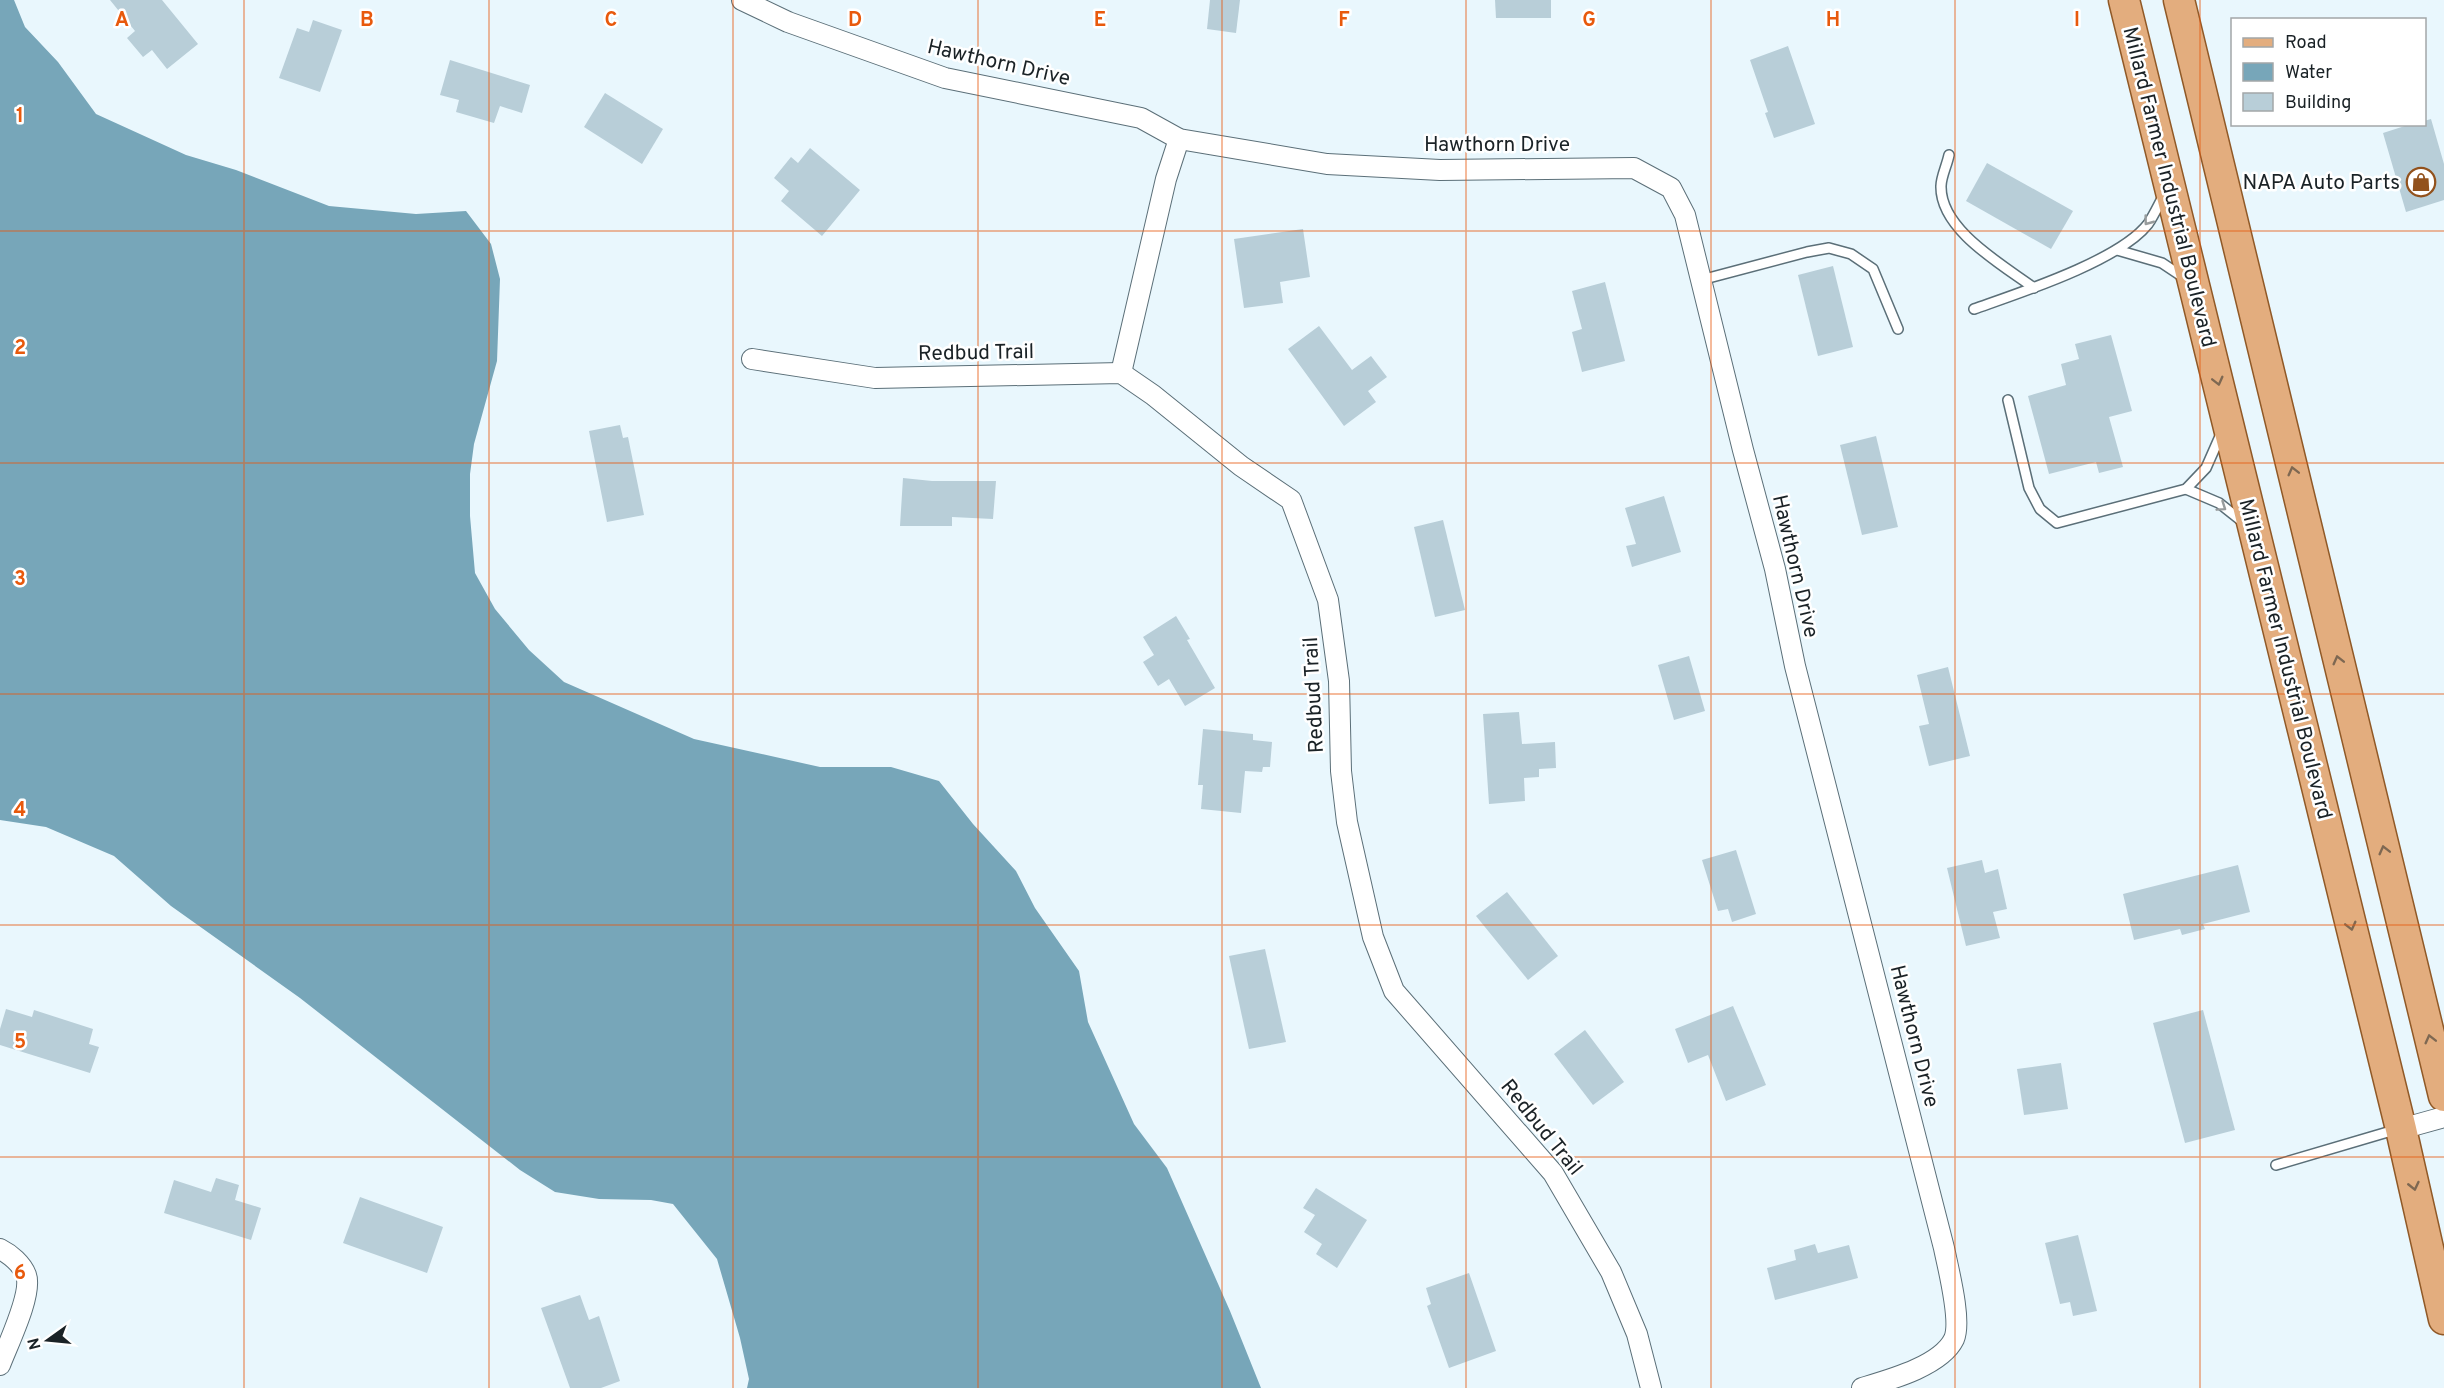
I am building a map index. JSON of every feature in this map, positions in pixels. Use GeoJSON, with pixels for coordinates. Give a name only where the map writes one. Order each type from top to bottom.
{"type":"FeatureCollection","features":[{"type":"Feature","properties":{"kind":"main road","name":"Millard Farmer Industrial Boulevard"},"geometry":{"type":"LineString","coordinates":[[2124,0],[2401,1129],[2444,1319]]}},
{"type":"Feature","properties":{"kind":"main road"},"geometry":{"type":"LineString","coordinates":[[2179,0],[2444,1096]]}},
{"type":"Feature","properties":{"kind":"street","name":"Hawthorn Drive"},"geometry":{"type":"LineString","coordinates":[[742,0],[788,22],[945,78],[1141,117],[1179,139],[1327,164],[1440,170],[1635,168],[1671,188],[1685,215],[1775,569],[1798,677],[1944,1248],[1956,1312],[1954,1338],[1937,1358],[1908,1373],[1862,1388]]}},
{"type":"Feature","properties":{"kind":"street"},"geometry":{"type":"LineString","coordinates":[[1121,373],[1166,178],[1179,139]]}},
{"type":"Feature","properties":{"kind":"street","name":"Redbud Trail"},"geometry":{"type":"LineString","coordinates":[[752,359],[875,378],[1121,373],[1154,395],[1241,466],[1291,500],[1328,600],[1339,681],[1341,771],[1347,822],[1372,937],[1394,991],[1553,1173],[1611,1272],[1637,1334],[1652,1388]]}},
{"type":"Feature","properties":{"kind":"street"},"geometry":{"type":"LineString","coordinates":[[2401,1129],[2444,1117]]}},
{"type":"Feature","properties":{"kind":"street"},"geometry":{"type":"LineString","coordinates":[[0,1249],[18,1262],[27,1276],[26,1292],[0,1365]]}},
{"type":"Feature","properties":{"kind":"lane"},"geometry":{"type":"LineString","coordinates":[[1950,155],[1941,186],[1945,206],[1953,224],[2034,288]]}},
{"type":"Feature","properties":{"kind":"lane"},"geometry":{"type":"LineString","coordinates":[[1974,309],[2034,288],[2117,250],[2148,224],[2169,184]]}},
{"type":"Feature","properties":{"kind":"lane"},"geometry":{"type":"LineString","coordinates":[[1701,280],[1829,248],[1851,254],[1872,269],[1898,329]]}},
{"type":"Feature","properties":{"kind":"lane"},"geometry":{"type":"LineString","coordinates":[[2117,250],[2162,263],[2194,284]]}},
{"type":"Feature","properties":{"kind":"lane"},"geometry":{"type":"LineString","coordinates":[[2008,400],[2030,488],[2040,509],[2057,523],[2186,489],[2206,468],[2228,421]]}},
{"type":"Feature","properties":{"kind":"lane"},"geometry":{"type":"LineString","coordinates":[[2186,489],[2219,503],[2254,531]]}},
{"type":"Feature","properties":{"kind":"lane"},"geometry":{"type":"LineString","coordinates":[[2276,1165],[2401,1129]]}},
{"type":"Feature","properties":{"kind":"water"},"geometry":{"type":"Polygon","coordinates":[[[0,0],[14,0],[25,27],[58,62],[96,114],[186,155],[236,170],[329,206],[416,214],[466,211],[491,244],[500,279],[497,361],[474,444],[470,474],[470,516],[475,573],[495,609],[529,650],[564,682],[694,739],[820,767],[891,767],[939,781],[973,824],[1016,871],[1035,908],[1079,971],[1088,1022],[1134,1124],[1167,1168],[1261,1388],[747,1388],[749,1379],[740,1338],[717,1259],[673,1204],[651,1200],[599,1199],[555,1192],[520,1170],[300,998],[171,906],[114,856],[46,827],[0,820],[0,0]]]}},
{"type":"Feature","properties":{"kind":"building"},"geometry":{"type":"Polygon","coordinates":[[[110,0],[162,0],[198,44],[167,69],[152,50],[143,57],[127,38],[135,31],[110,0]]]}},
{"type":"Feature","properties":{"kind":"building"},"geometry":{"type":"Polygon","coordinates":[[[1210,0],[1240,0],[1236,33],[1207,29],[1210,0]]]}},
{"type":"Feature","properties":{"kind":"building"},"geometry":{"type":"Polygon","coordinates":[[[1495,0],[1551,0],[1551,18],[1496,18],[1495,0]]]}},
{"type":"Feature","properties":{"kind":"building"},"geometry":{"type":"Polygon","coordinates":[[[313,20],[342,30],[320,92],[279,78],[297,28],[309,32],[313,20]]]}},
{"type":"Feature","properties":{"kind":"building"},"geometry":{"type":"Polygon","coordinates":[[[1788,46],[1815,124],[1774,138],[1765,113],[1768,112],[1750,60],[1788,46]]]}},
{"type":"Feature","properties":{"kind":"building"},"geometry":{"type":"Polygon","coordinates":[[[450,60],[530,85],[522,113],[500,106],[494,123],[456,112],[459,100],[440,95],[450,60]]]}},
{"type":"Feature","properties":{"kind":"building"},"geometry":{"type":"Polygon","coordinates":[[[605,93],[663,129],[642,164],[584,127],[605,93]]]}},
{"type":"Feature","properties":{"kind":"building","name":"NAPA Auto Parts"},"geometry":{"type":"Polygon","coordinates":[[[2431,119],[2444,164],[2444,200],[2406,212],[2383,133],[2405,126],[2426,126],[2426,120],[2431,119]]]}},
{"type":"Feature","properties":{"kind":"building"},"geometry":{"type":"Polygon","coordinates":[[[810,148],[860,190],[822,236],[781,201],[789,191],[774,178],[791,157],[798,163],[810,148]]]}},
{"type":"Feature","properties":{"kind":"building"},"geometry":{"type":"Polygon","coordinates":[[[1987,163],[2073,211],[2051,249],[1966,201],[1987,163]]]}},
{"type":"Feature","properties":{"kind":"building"},"geometry":{"type":"Polygon","coordinates":[[[1303,229],[1310,277],[1280,282],[1283,303],[1244,308],[1234,239],[1303,229]]]}},
{"type":"Feature","properties":{"kind":"building"},"geometry":{"type":"Polygon","coordinates":[[[1833,266],[1853,347],[1818,356],[1798,275],[1833,266]]]}},
{"type":"Feature","properties":{"kind":"building"},"geometry":{"type":"Polygon","coordinates":[[[1605,282],[1625,361],[1582,372],[1572,332],[1582,329],[1572,291],[1605,282]]]}},
{"type":"Feature","properties":{"kind":"building"},"geometry":{"type":"Polygon","coordinates":[[[1319,326],[1352,370],[1371,356],[1387,377],[1368,391],[1376,402],[1344,426],[1288,349],[1319,326]]]}},
{"type":"Feature","properties":{"kind":"building"},"geometry":{"type":"Polygon","coordinates":[[[2111,335],[2132,411],[2109,417],[2123,467],[2099,473],[2096,462],[2049,474],[2028,396],[2066,385],[2061,364],[2079,359],[2075,344],[2111,335]]]}},
{"type":"Feature","properties":{"kind":"building"},"geometry":{"type":"Polygon","coordinates":[[[620,425],[623,438],[628,437],[644,515],[607,522],[589,431],[620,425]]]}},
{"type":"Feature","properties":{"kind":"building"},"geometry":{"type":"Polygon","coordinates":[[[1876,436],[1898,527],[1862,535],[1840,445],[1876,436]]]}},
{"type":"Feature","properties":{"kind":"building"},"geometry":{"type":"Polygon","coordinates":[[[903,478],[932,481],[996,481],[993,519],[952,517],[952,526],[900,526],[903,478]]]}},
{"type":"Feature","properties":{"kind":"building"},"geometry":{"type":"Polygon","coordinates":[[[1664,496],[1681,552],[1632,567],[1626,546],[1636,544],[1625,508],[1664,496]]]}},
{"type":"Feature","properties":{"kind":"building"},"geometry":{"type":"Polygon","coordinates":[[[1443,520],[1465,610],[1435,617],[1414,527],[1443,520]]]}},
{"type":"Feature","properties":{"kind":"building"},"geometry":{"type":"Polygon","coordinates":[[[1176,616],[1215,688],[1185,706],[1169,679],[1158,686],[1143,662],[1154,655],[1143,637],[1176,616]]]}},
{"type":"Feature","properties":{"kind":"building"},"geometry":{"type":"Polygon","coordinates":[[[1689,656],[1705,711],[1674,720],[1658,665],[1689,656]]]}},
{"type":"Feature","properties":{"kind":"building"},"geometry":{"type":"Polygon","coordinates":[[[1948,667],[1970,756],[1929,766],[1919,726],[1929,724],[1917,675],[1948,667]]]}},
{"type":"Feature","properties":{"kind":"building"},"geometry":{"type":"Polygon","coordinates":[[[1519,712],[1522,744],[1555,742],[1556,768],[1539,769],[1539,777],[1524,778],[1525,801],[1489,804],[1483,714],[1519,712]]]}},
{"type":"Feature","properties":{"kind":"building"},"geometry":{"type":"Polygon","coordinates":[[[1203,729],[1253,734],[1253,740],[1272,742],[1270,767],[1263,767],[1262,772],[1245,771],[1241,813],[1201,809],[1203,785],[1198,785],[1203,729]]]}},
{"type":"Feature","properties":{"kind":"building"},"geometry":{"type":"Polygon","coordinates":[[[1736,850],[1756,914],[1732,922],[1728,909],[1718,911],[1702,860],[1736,850]]]}},
{"type":"Feature","properties":{"kind":"building"},"geometry":{"type":"Polygon","coordinates":[[[1982,860],[1985,873],[1998,869],[2007,909],[1993,912],[2000,938],[1966,946],[1947,868],[1982,860]]]}},
{"type":"Feature","properties":{"kind":"building"},"geometry":{"type":"Polygon","coordinates":[[[2238,865],[2250,912],[2203,924],[2205,929],[2182,935],[2180,929],[2134,940],[2123,894],[2238,865]]]}},
{"type":"Feature","properties":{"kind":"building"},"geometry":{"type":"Polygon","coordinates":[[[1507,892],[1558,956],[1528,980],[1476,916],[1507,892]]]}},
{"type":"Feature","properties":{"kind":"building"},"geometry":{"type":"Polygon","coordinates":[[[1265,949],[1286,1042],[1249,1049],[1229,956],[1265,949]]]}},
{"type":"Feature","properties":{"kind":"building"},"geometry":{"type":"Polygon","coordinates":[[[1733,1006],[1766,1085],[1726,1101],[1708,1055],[1688,1063],[1675,1029],[1733,1006]]]}},
{"type":"Feature","properties":{"kind":"building"},"geometry":{"type":"Polygon","coordinates":[[[6,1009],[32,1017],[34,1010],[93,1029],[89,1044],[99,1047],[90,1073],[0,1045],[0,1029],[6,1009]]]}},
{"type":"Feature","properties":{"kind":"building"},"geometry":{"type":"Polygon","coordinates":[[[2203,1010],[2235,1130],[2185,1143],[2153,1023],[2203,1010]]]}},
{"type":"Feature","properties":{"kind":"building"},"geometry":{"type":"Polygon","coordinates":[[[1585,1030],[1624,1082],[1593,1105],[1554,1054],[1585,1030]]]}},
{"type":"Feature","properties":{"kind":"building"},"geometry":{"type":"Polygon","coordinates":[[[2061,1063],[2068,1109],[2024,1115],[2017,1069],[2061,1063]]]}},
{"type":"Feature","properties":{"kind":"building"},"geometry":{"type":"Polygon","coordinates":[[[216,1178],[239,1185],[235,1200],[261,1208],[251,1240],[164,1213],[174,1180],[211,1192],[216,1178]]]}},
{"type":"Feature","properties":{"kind":"building"},"geometry":{"type":"Polygon","coordinates":[[[1316,1188],[1367,1220],[1337,1268],[1316,1254],[1322,1244],[1304,1232],[1315,1215],[1303,1208],[1316,1188]]]}},
{"type":"Feature","properties":{"kind":"building"},"geometry":{"type":"Polygon","coordinates":[[[360,1197],[443,1227],[427,1273],[343,1243],[360,1197]]]}},
{"type":"Feature","properties":{"kind":"building"},"geometry":{"type":"Polygon","coordinates":[[[2078,1235],[2097,1311],[2073,1316],[2070,1302],[2060,1304],[2045,1243],[2078,1235]]]}},
{"type":"Feature","properties":{"kind":"building"},"geometry":{"type":"Polygon","coordinates":[[[1815,1244],[1818,1253],[1849,1245],[1858,1278],[1775,1300],[1767,1268],[1796,1260],[1794,1250],[1815,1244]]]}},
{"type":"Feature","properties":{"kind":"building"},"geometry":{"type":"Polygon","coordinates":[[[1469,1273],[1496,1351],[1449,1368],[1427,1306],[1431,1304],[1426,1288],[1469,1273]]]}},
{"type":"Feature","properties":{"kind":"building"},"geometry":{"type":"Polygon","coordinates":[[[580,1295],[589,1320],[599,1316],[620,1381],[601,1388],[570,1388],[541,1308],[580,1295]]]}},
{"type":"Feature","properties":{"kind":"place","name":"NAPA Auto Parts"},"geometry":{"type":"Point","coordinates":[2421,182]}}]}
